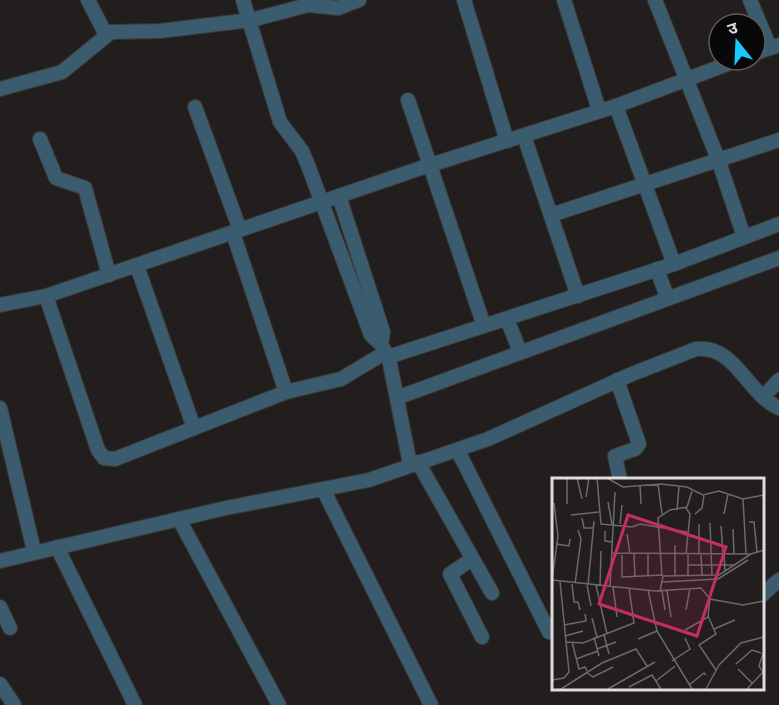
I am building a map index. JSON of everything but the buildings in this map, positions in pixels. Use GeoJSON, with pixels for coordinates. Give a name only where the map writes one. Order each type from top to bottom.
{"type":"FeatureCollection","features":[{"type":"Feature","properties":{"kind":"street"},"geometry":{"type":"LineString","coordinates":[[88,0],[106,35]]}},
{"type":"Feature","properties":{"kind":"street"},"geometry":{"type":"LineString","coordinates":[[243,0],[251,20],[279,122],[302,151],[371,335],[385,352],[394,355],[484,326],[513,335],[662,283],[674,264],[779,224]]}},
{"type":"Feature","properties":{"kind":"street"},"geometry":{"type":"LineString","coordinates":[[0,89],[63,72],[106,35],[120,30],[160,31],[251,20],[308,5],[338,8],[359,0]]}},
{"type":"Feature","properties":{"kind":"street"},"geometry":{"type":"LineString","coordinates":[[464,0],[507,141]]}},
{"type":"Feature","properties":{"kind":"street"},"geometry":{"type":"LineString","coordinates":[[564,0],[599,110]]}},
{"type":"Feature","properties":{"kind":"street"},"geometry":{"type":"LineString","coordinates":[[655,0],[718,159],[744,237]]}},
{"type":"Feature","properties":{"kind":"street"},"geometry":{"type":"LineString","coordinates":[[750,0],[775,47]]}},
{"type":"Feature","properties":{"kind":"street"},"geometry":{"type":"LineString","coordinates":[[0,305],[46,296],[429,165],[616,106],[708,72]]}},
{"type":"Feature","properties":{"kind":"street"},"geometry":{"type":"LineString","coordinates":[[408,100],[484,326]]}},
{"type":"Feature","properties":{"kind":"street"},"geometry":{"type":"LineString","coordinates":[[616,106],[674,264]]}},
{"type":"Feature","properties":{"kind":"street"},"geometry":{"type":"LineString","coordinates":[[195,107],[237,232],[286,392]]}},
{"type":"Feature","properties":{"kind":"street"},"geometry":{"type":"LineString","coordinates":[[524,136],[578,296]]}},
{"type":"Feature","properties":{"kind":"street"},"geometry":{"type":"LineString","coordinates":[[40,138],[56,178],[85,188],[109,275]]}},
{"type":"Feature","properties":{"kind":"street"},"geometry":{"type":"LineString","coordinates":[[551,215],[779,140]]}},
{"type":"Feature","properties":{"kind":"street"},"geometry":{"type":"LineString","coordinates":[[339,196],[383,332],[385,352],[399,397],[414,463],[492,593]]}},
{"type":"Feature","properties":{"kind":"street"},"geometry":{"type":"LineString","coordinates":[[399,397],[513,335],[578,296],[662,283],[779,258]]}},
{"type":"Feature","properties":{"kind":"street"},"geometry":{"type":"LineString","coordinates":[[137,266],[194,428]]}},
{"type":"Feature","properties":{"kind":"street"},"geometry":{"type":"LineString","coordinates":[[46,296],[98,450],[104,458],[115,459],[286,392],[341,379],[385,352]]}},
{"type":"Feature","properties":{"kind":"street"},"geometry":{"type":"LineString","coordinates":[[0,561],[34,551],[179,519],[369,480],[414,463],[458,451],[617,380],[705,348],[728,358],[763,397],[779,408]]}},
{"type":"Feature","properties":{"kind":"street"},"geometry":{"type":"LineString","coordinates":[[617,380],[639,444],[635,449],[615,456],[620,478]]}},
{"type":"Feature","properties":{"kind":"street"},"geometry":{"type":"LineString","coordinates":[[763,397],[779,380]]}},
{"type":"Feature","properties":{"kind":"street"},"geometry":{"type":"LineString","coordinates":[[0,408],[34,551]]}},
{"type":"Feature","properties":{"kind":"street"},"geometry":{"type":"LineString","coordinates":[[458,451],[549,632]]}},
{"type":"Feature","properties":{"kind":"street"},"geometry":{"type":"LineString","coordinates":[[323,489],[431,705]]}},
{"type":"Feature","properties":{"kind":"street"},"geometry":{"type":"LineString","coordinates":[[179,519],[279,705]]}},
{"type":"Feature","properties":{"kind":"street"},"geometry":{"type":"LineString","coordinates":[[57,547],[135,705]]}},
{"type":"Feature","properties":{"kind":"street"},"geometry":{"type":"LineString","coordinates":[[472,558],[450,574],[482,637]]}},
{"type":"Feature","properties":{"kind":"street"},"geometry":{"type":"LineString","coordinates":[[764,593],[779,580]]}},
{"type":"Feature","properties":{"kind":"street"},"geometry":{"type":"LineString","coordinates":[[0,607],[10,628]]}},
{"type":"Feature","properties":{"kind":"street"},"geometry":{"type":"LineString","coordinates":[[0,684],[14,705]]}}]}
